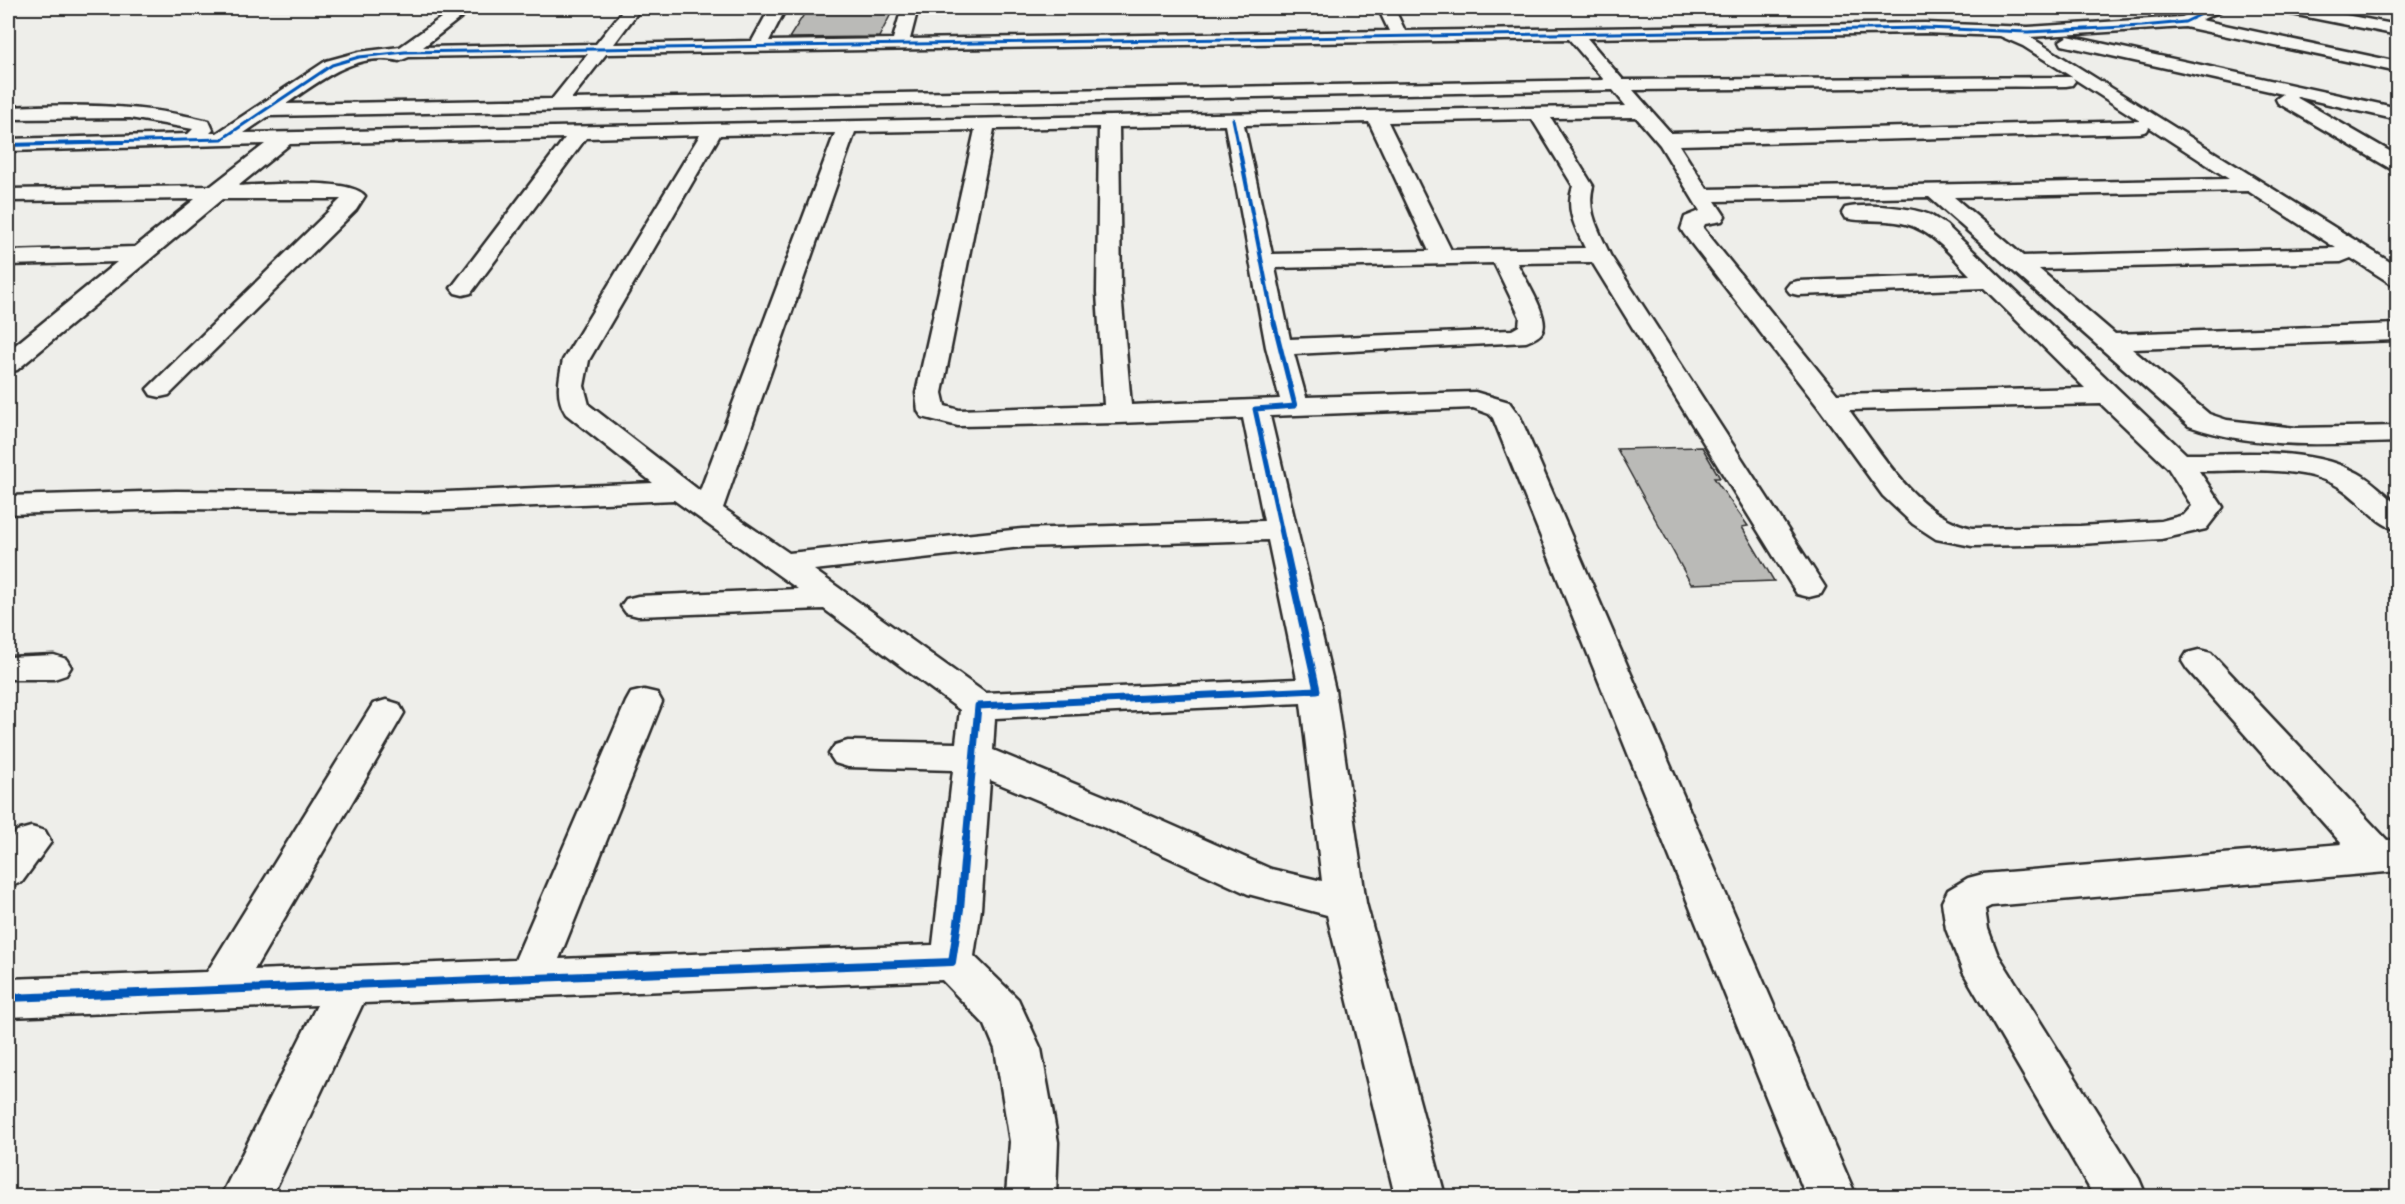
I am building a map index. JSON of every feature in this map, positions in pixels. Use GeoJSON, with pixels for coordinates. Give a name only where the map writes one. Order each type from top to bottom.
{"type":"FeatureCollection","features":[{"type":"Feature","properties":{"kind":"street"},"geometry":{"type":"LineString","coordinates":[[392,55],[465,8]]}},
{"type":"Feature","properties":{"kind":"street"},"geometry":{"type":"LineString","coordinates":[[557,105],[633,8]]}},
{"type":"Feature","properties":{"kind":"street"},"geometry":{"type":"LineString","coordinates":[[757,47],[778,8]]}},
{"type":"Feature","properties":{"kind":"street"},"geometry":{"type":"LineString","coordinates":[[900,45],[910,8]]}},
{"type":"Feature","properties":{"kind":"street"},"geometry":{"type":"LineString","coordinates":[[1386,8],[1400,37]]}},
{"type":"Feature","properties":{"kind":"street"},"geometry":{"type":"LineString","coordinates":[[2186,22],[2214,8]]}},
{"type":"Feature","properties":{"kind":"street"},"geometry":{"type":"LineString","coordinates":[[2287,8],[2397,30]]}},
{"type":"Feature","properties":{"kind":"street"},"geometry":{"type":"LineString","coordinates":[[1976,12],[2011,42],[2066,81],[2397,278]]}},
{"type":"Feature","properties":{"kind":"street"},"geometry":{"type":"LineString","coordinates":[[2114,12],[2142,26]]}},
{"type":"Feature","properties":{"kind":"street"},"geometry":{"type":"LineString","coordinates":[[1930,13],[2029,42],[2397,291]]}},
{"type":"Feature","properties":{"kind":"street"},"geometry":{"type":"LineString","coordinates":[[594,55],[757,47],[1400,37],[1942,36],[2186,22],[2397,67]]}},
{"type":"Feature","properties":{"kind":"street"},"geometry":{"type":"LineString","coordinates":[[2001,33],[2082,44],[2397,114]]}},
{"type":"Feature","properties":{"kind":"street"},"geometry":{"type":"LineString","coordinates":[[222,139],[332,65],[344,60],[392,55],[594,55],[1577,38]]}},
{"type":"Feature","properties":{"kind":"street"},"geometry":{"type":"LineString","coordinates":[[1577,38],[1666,139],[1714,216]]}},
{"type":"Feature","properties":{"kind":"street"},"geometry":{"type":"LineString","coordinates":[[267,110],[1617,85],[2066,81]]}},
{"type":"Feature","properties":{"kind":"street"},"geometry":{"type":"LineString","coordinates":[[2259,84],[2397,165]]}},
{"type":"Feature","properties":{"kind":"street"},"geometry":{"type":"LineString","coordinates":[[8,113],[124,110],[151,113],[202,125],[203,130],[193,140]]}},
{"type":"Feature","properties":{"kind":"street"},"geometry":{"type":"LineString","coordinates":[[8,145],[1640,111]]}},
{"type":"Feature","properties":{"kind":"street"},"geometry":{"type":"LineString","coordinates":[[1538,113],[1583,186],[1578,198],[1579,207],[1599,255],[1809,587]]}},
{"type":"Feature","properties":{"kind":"street"},"geometry":{"type":"LineString","coordinates":[[1376,116],[1443,257]]}},
{"type":"Feature","properties":{"kind":"street"},"geometry":{"type":"LineString","coordinates":[[1233,119],[1279,347],[1295,406]]}},
{"type":"Feature","properties":{"kind":"street"},"geometry":{"type":"LineString","coordinates":[[1108,122],[1109,293],[1118,415]]}},
{"type":"Feature","properties":{"kind":"street"},"geometry":{"type":"LineString","coordinates":[[986,124],[928,393],[932,411],[958,418],[1118,415],[1475,400],[1499,408],[1506,417],[1831,1197]]}},
{"type":"Feature","properties":{"kind":"street"},"geometry":{"type":"LineString","coordinates":[[707,511],[848,127]]}},
{"type":"Feature","properties":{"kind":"street"},"geometry":{"type":"LineString","coordinates":[[1666,139],[2140,127]]}},
{"type":"Feature","properties":{"kind":"street"},"geometry":{"type":"LineString","coordinates":[[713,130],[576,360],[571,386],[576,408],[707,511],[784,563],[978,706],[1317,690]]}},
{"type":"Feature","properties":{"kind":"street"},"geometry":{"type":"LineString","coordinates":[[463,288],[580,132]]}},
{"type":"Feature","properties":{"kind":"street"},"geometry":{"type":"LineString","coordinates":[[8,364],[139,254],[285,138]]}},
{"type":"Feature","properties":{"kind":"street"},"geometry":{"type":"LineString","coordinates":[[1700,195],[2242,185]]}},
{"type":"Feature","properties":{"kind":"street"},"geometry":{"type":"LineString","coordinates":[[8,195],[338,191],[354,196],[348,206],[160,389]]}},
{"type":"Feature","properties":{"kind":"street"},"geometry":{"type":"LineString","coordinates":[[1934,191],[2199,420],[2219,429],[2244,434],[2397,434]]}},
{"type":"Feature","properties":{"kind":"street"},"geometry":{"type":"LineString","coordinates":[[1862,213],[1922,219],[1938,230],[2179,463],[2208,507],[2195,522],[2161,530],[2080,535],[1972,537],[1947,532],[1924,518],[1894,490],[1829,402],[1692,230],[1693,222],[1714,216],[1862,213]]}},
{"type":"Feature","properties":{"kind":"street"},"geometry":{"type":"LineString","coordinates":[[8,258],[139,254]]}},
{"type":"Feature","properties":{"kind":"street"},"geometry":{"type":"LineString","coordinates":[[1262,261],[1599,255]]}},
{"type":"Feature","properties":{"kind":"street"},"geometry":{"type":"LineString","coordinates":[[2018,263],[2341,255]]}},
{"type":"Feature","properties":{"kind":"street"},"geometry":{"type":"LineString","coordinates":[[1279,347],[1517,337],[1531,330],[1532,317],[1502,256]]}},
{"type":"Feature","properties":{"kind":"street"},"geometry":{"type":"LineString","coordinates":[[1798,288],[1989,281]]}},
{"type":"Feature","properties":{"kind":"street"},"geometry":{"type":"LineString","coordinates":[[2108,342],[2397,332]]}},
{"type":"Feature","properties":{"kind":"street"},"geometry":{"type":"LineString","coordinates":[[1829,402],[2108,396]]}},
{"type":"Feature","properties":{"kind":"street"},"geometry":{"type":"LineString","coordinates":[[1255,409],[1317,690],[1345,903],[1420,1197]]}},
{"type":"Feature","properties":{"kind":"street"},"geometry":{"type":"LineString","coordinates":[[2179,463],[2276,464],[2324,469],[2349,480],[2397,521]]}},
{"type":"Feature","properties":{"kind":"street"},"geometry":{"type":"LineString","coordinates":[[8,505],[176,500],[423,502],[681,491]]}},
{"type":"Feature","properties":{"kind":"street"},"geometry":{"type":"LineString","coordinates":[[784,563],[1022,538],[1282,530]]}},
{"type":"Feature","properties":{"kind":"street"},"geometry":{"type":"LineString","coordinates":[[638,606],[831,598]]}},
{"type":"Feature","properties":{"kind":"street"},"geometry":{"type":"LineString","coordinates":[[2199,661],[2388,856]]}},
{"type":"Feature","properties":{"kind":"street"},"geometry":{"type":"LineString","coordinates":[[8,668],[54,667]]}},
{"type":"Feature","properties":{"kind":"street"},"geometry":{"type":"LineString","coordinates":[[529,978],[644,702]]}},
{"type":"Feature","properties":{"kind":"street"},"geometry":{"type":"LineString","coordinates":[[952,962],[960,909],[978,706]]}},
{"type":"Feature","properties":{"kind":"street"},"geometry":{"type":"LineString","coordinates":[[219,990],[386,713]]}},
{"type":"Feature","properties":{"kind":"street"},"geometry":{"type":"LineString","coordinates":[[848,754],[973,757],[1119,818],[1263,883],[1345,903]]}},
{"type":"Feature","properties":{"kind":"street"},"geometry":{"type":"LineString","coordinates":[[2121,1197],[1978,959],[1967,929],[1963,902],[1983,890],[2388,856]]}},
{"type":"Feature","properties":{"kind":"street"},"geometry":{"type":"LineString","coordinates":[[8,998],[952,962],[1002,1013],[1018,1049],[1034,1142],[1031,1197]]}},
{"type":"Feature","properties":{"kind":"street"},"geometry":{"type":"LineString","coordinates":[[246,1197],[348,985]]}},
{"type":"Feature","properties":{"kind":"building"},"geometry":{"type":"Polygon","coordinates":[[[808,8],[894,8],[879,37],[789,38],[808,8]]]}},
{"type":"Feature","properties":{"kind":"building"},"geometry":{"type":"Polygon","coordinates":[[[1702,447],[1720,478],[1714,478],[1748,526],[1742,527],[1774,581],[1691,584],[1617,449],[1702,447]]]}},
{"type":"Feature","properties":{"kind":"cycle path"},"geometry":{"type":"LineString","coordinates":[[8,145],[222,139],[332,65],[359,57],[405,52],[1925,28],[2028,32],[2185,22],[2214,8]]}},
{"type":"Feature","properties":{"kind":"cycle path"},"geometry":{"type":"LineString","coordinates":[[8,998],[952,962],[960,909],[978,706],[1317,690],[1255,409],[1295,406],[1279,347],[1233,119]]}}]}
